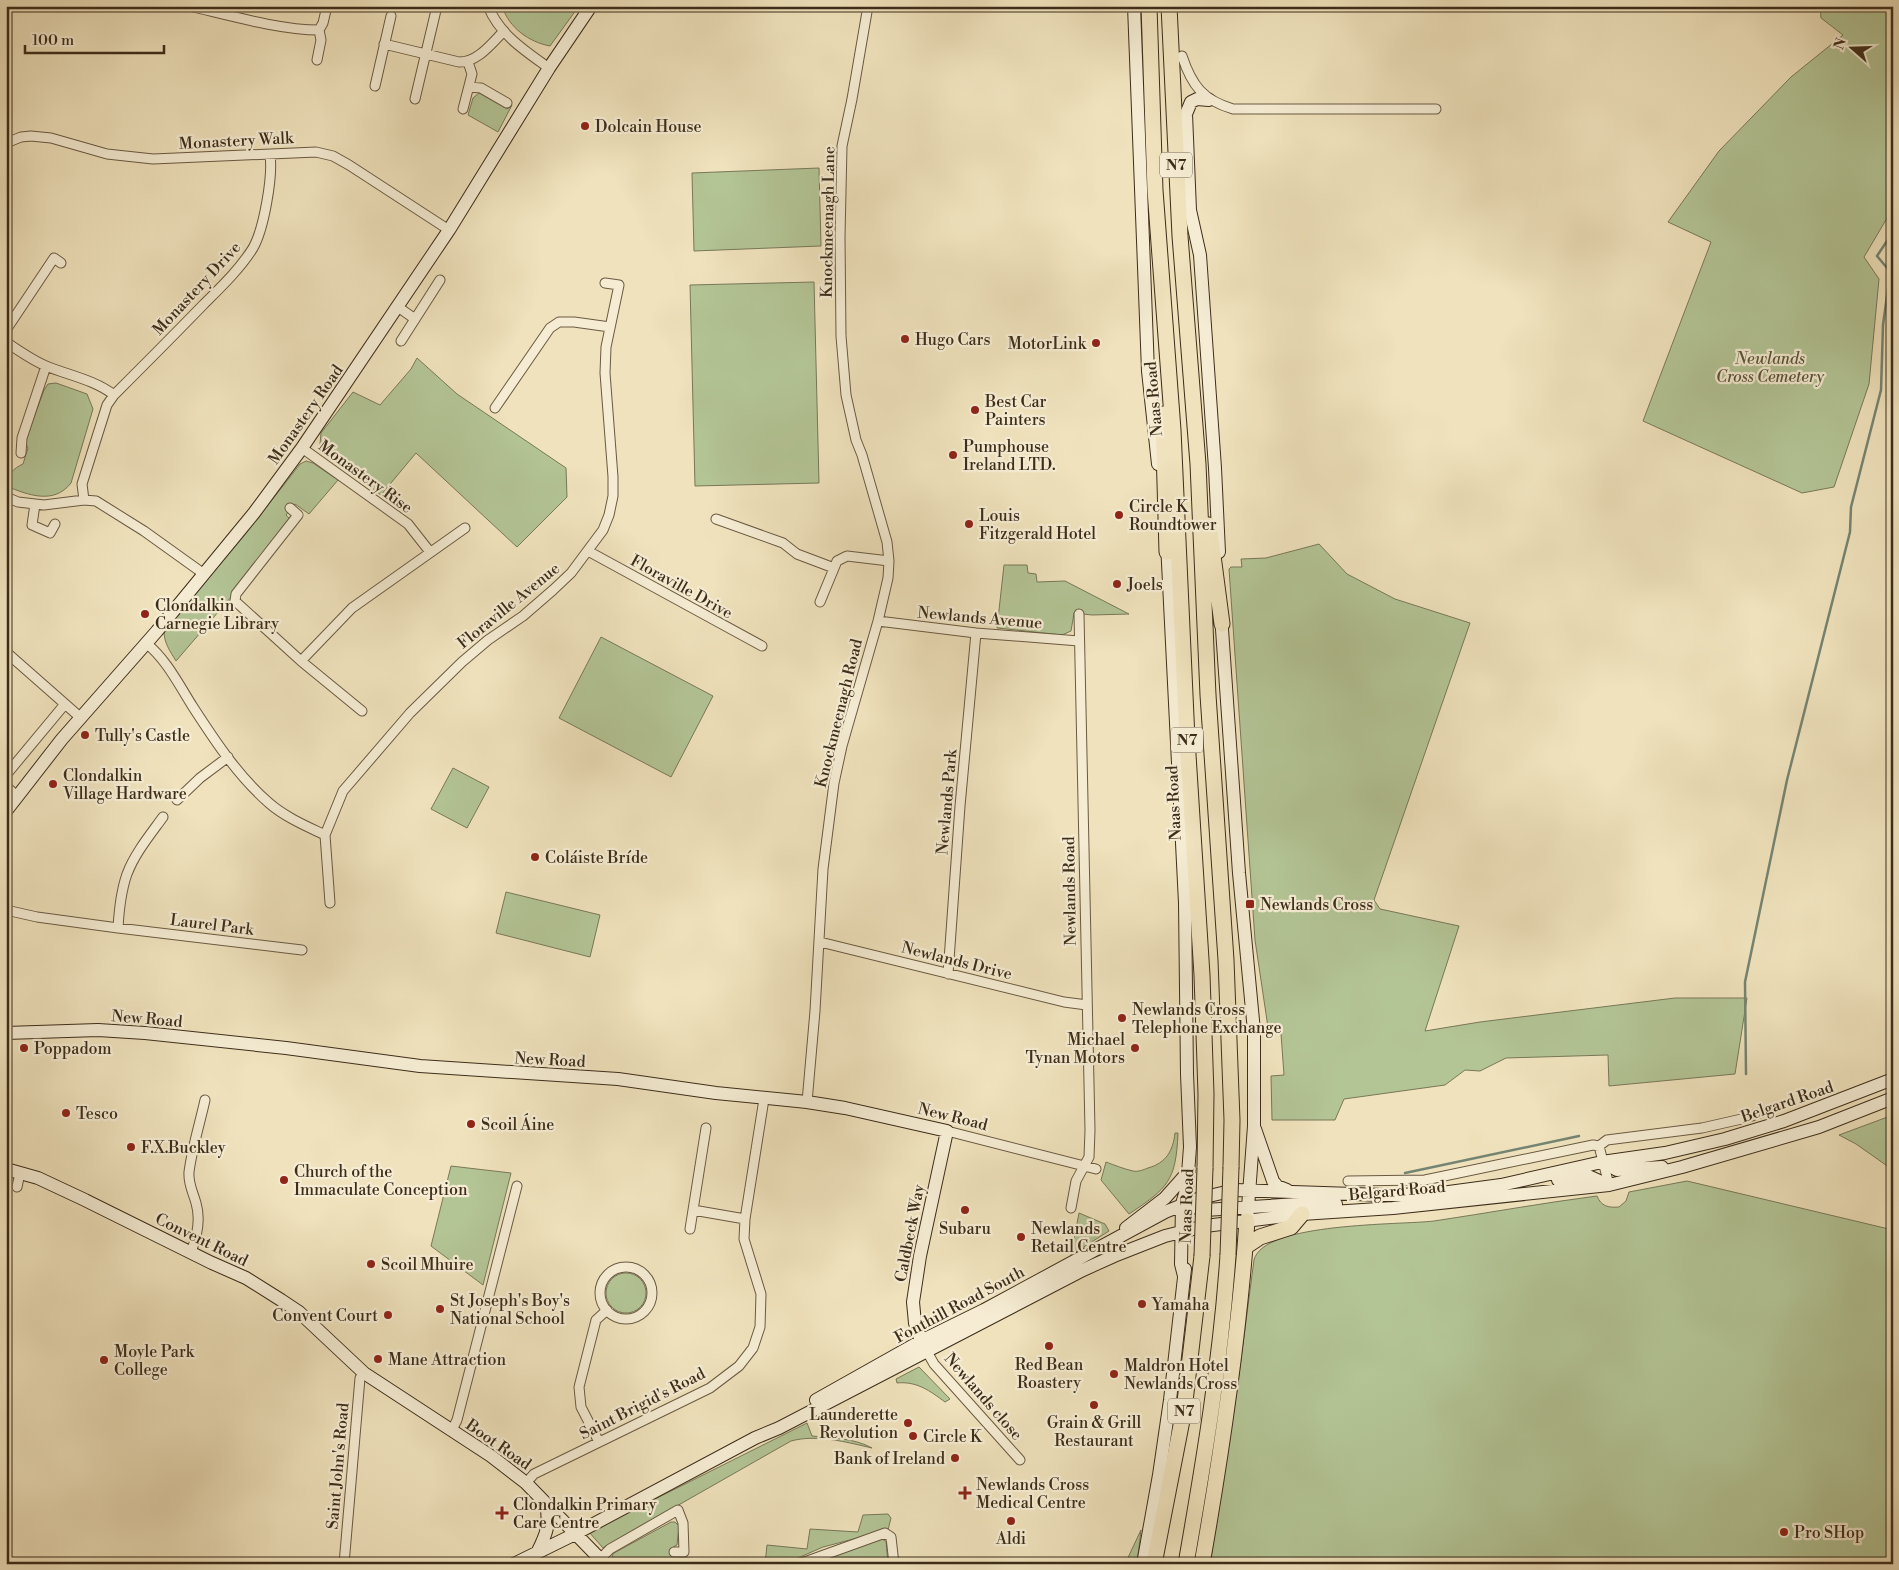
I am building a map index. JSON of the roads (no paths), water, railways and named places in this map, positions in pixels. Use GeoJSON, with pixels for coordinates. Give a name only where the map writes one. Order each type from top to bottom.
{"type":"FeatureCollection","features":[{"type":"Feature","properties":{"kind":"highway","name":"Naas Road"},"geometry":{"type":"LineString","coordinates":[[1146,1562],[1184,1410],[1202,1256],[1206,1084],[1202,976],[1187,749],[1173,430],[1153,162],[1150,37],[1147,6]]}},
{"type":"Feature","properties":{"kind":"highway","name":"N7"},"geometry":{"type":"LineString","coordinates":[[1169,6],[1180,236],[1198,464],[1208,704],[1227,989],[1232,1120],[1228,1255],[1224,1305],[1213,1402],[1186,1564]]}},
{"type":"Feature","properties":{"kind":"highway","name":"N7"},"geometry":{"type":"LineString","coordinates":[[1170,23],[1182,56]]}},
{"type":"Feature","properties":{"kind":"highway","name":"N7"},"geometry":{"type":"LineString","coordinates":[[1163,312],[1163,436],[1168,552]]}},
{"type":"Feature","properties":{"kind":"highway"},"geometry":{"type":"LineString","coordinates":[[1198,464],[1211,533],[1222,624]]}},
{"type":"Feature","properties":{"kind":"highway"},"geometry":{"type":"LineString","coordinates":[[1202,1564],[1228,1404],[1241,1306],[1248,1214]]}},
{"type":"Feature","properties":{"kind":"highway"},"geometry":{"type":"LineString","coordinates":[[1245,1247],[1260,1237],[1291,1227],[1302,1214]]}},
{"type":"Feature","properties":{"kind":"main road","name":"Monastery Road"},"geometry":{"type":"LineString","coordinates":[[6,811],[81,718],[254,513],[302,448],[449,230],[549,68],[591,6]]}},
{"type":"Feature","properties":{"kind":"main road","name":"Naas Road"},"geometry":{"type":"LineString","coordinates":[[1134,6],[1148,371],[1168,552],[1185,903],[1190,1148],[1186,1187],[1191,1202],[1185,1230]]}},
{"type":"Feature","properties":{"kind":"main road"},"geometry":{"type":"LineString","coordinates":[[1209,100],[1197,99],[1191,102],[1186,114],[1190,210],[1200,255],[1215,468],[1222,624],[1242,909],[1254,1031],[1254,1126],[1248,1214]]}},
{"type":"Feature","properties":{"kind":"main road","name":"New Road"},"geometry":{"type":"LineString","coordinates":[[6,1032],[98,1030],[145,1033],[286,1048],[420,1066],[618,1079],[845,1108],[947,1131]]}},
{"type":"Feature","properties":{"kind":"main road","name":"Belgard Road"},"geometry":{"type":"LineString","coordinates":[[1191,1202],[1222,1192],[1249,1190],[1384,1195],[1434,1194],[1523,1181],[1602,1162],[1665,1153],[1725,1139],[1784,1121],[1893,1079]]}},
{"type":"Feature","properties":{"kind":"main road","name":"Belgard Road"},"geometry":{"type":"LineString","coordinates":[[1185,1230],[1248,1214],[1302,1214],[1393,1208],[1608,1185],[1682,1167],[1823,1126],[1893,1098]]}},
{"type":"Feature","properties":{"kind":"main road"},"geometry":{"type":"LineString","coordinates":[[1254,1126],[1273,1181],[1277,1186],[1294,1192]]}},
{"type":"Feature","properties":{"kind":"main road","name":"Caldbeck Way"},"geometry":{"type":"LineString","coordinates":[[924,1346],[915,1323],[913,1302],[920,1256],[947,1131]]}},
{"type":"Feature","properties":{"kind":"main road","name":"Belgard Road"},"geometry":{"type":"LineString","coordinates":[[1602,1162],[1617,1170],[1649,1167],[1682,1167]]}},
{"type":"Feature","properties":{"kind":"main road","name":"Convent Road"},"geometry":{"type":"LineString","coordinates":[[6,1169],[38,1178],[246,1278],[299,1312],[364,1372]]}},
{"type":"Feature","properties":{"kind":"main road"},"geometry":{"type":"LineString","coordinates":[[1104,1245],[1165,1198],[1189,1171]]}},
{"type":"Feature","properties":{"kind":"main road","name":"Belgard Road"},"geometry":{"type":"LineString","coordinates":[[1523,1181],[1536,1184],[1588,1176],[1608,1185]]}},
{"type":"Feature","properties":{"kind":"main road"},"geometry":{"type":"LineString","coordinates":[[1191,1202],[1198,1209],[1248,1214],[1298,1204],[1333,1204],[1375,1208]]}},
{"type":"Feature","properties":{"kind":"main road","name":"Fonthill Road South"},"geometry":{"type":"LineString","coordinates":[[924,1346],[984,1310],[1104,1245],[1191,1202]]}},
{"type":"Feature","properties":{"kind":"main road"},"geometry":{"type":"LineString","coordinates":[[1184,1276],[1181,1254],[1185,1230]]}},
{"type":"Feature","properties":{"kind":"main road"},"geometry":{"type":"LineString","coordinates":[[1146,1562],[1170,1400],[1184,1276],[1185,1230]]}},
{"type":"Feature","properties":{"kind":"main road","name":"Fonthill Road South"},"geometry":{"type":"LineString","coordinates":[[514,1564],[576,1534],[755,1438],[778,1421],[924,1346],[1083,1270],[1154,1240],[1185,1230]]}},
{"type":"Feature","properties":{"kind":"main road"},"geometry":{"type":"LineString","coordinates":[[1154,1240],[1169,1243],[1181,1254]]}},
{"type":"Feature","properties":{"kind":"main road","name":"Boot Road"},"geometry":{"type":"LineString","coordinates":[[364,1372],[491,1456],[526,1482],[602,1562]]}},
{"type":"Feature","properties":{"kind":"main road"},"geometry":{"type":"LineString","coordinates":[[537,1553],[548,1529],[546,1504]]}},
{"type":"Feature","properties":{"kind":"street"},"geometry":{"type":"LineString","coordinates":[[189,6],[232,11],[307,30],[319,30]]}},
{"type":"Feature","properties":{"kind":"street"},"geometry":{"type":"LineString","coordinates":[[317,60],[321,40],[319,30],[323,23],[327,6]]}},
{"type":"Feature","properties":{"kind":"street"},"geometry":{"type":"LineString","coordinates":[[415,99],[437,6]]}},
{"type":"Feature","properties":{"kind":"street"},"geometry":{"type":"LineString","coordinates":[[488,6],[493,19],[512,40],[549,68]]}},
{"type":"Feature","properties":{"kind":"street","name":"Knockmeenagh Lane"},"geometry":{"type":"LineString","coordinates":[[862,454],[856,440],[846,395],[841,336],[840,237],[842,146],[868,6]]}},
{"type":"Feature","properties":{"kind":"street"},"geometry":{"type":"LineString","coordinates":[[375,86],[391,16]]}},
{"type":"Feature","properties":{"kind":"street"},"geometry":{"type":"LineString","coordinates":[[384,44],[459,62],[468,62],[490,46],[504,31]]}},
{"type":"Feature","properties":{"kind":"street"},"geometry":{"type":"LineString","coordinates":[[1182,56],[1188,74],[1209,100],[1233,109],[1436,109]]}},
{"type":"Feature","properties":{"kind":"street"},"geometry":{"type":"LineString","coordinates":[[464,109],[472,74],[468,62]]}},
{"type":"Feature","properties":{"kind":"street"},"geometry":{"type":"LineString","coordinates":[[469,87],[482,88],[507,103]]}},
{"type":"Feature","properties":{"kind":"street","name":"Monastery Walk"},"geometry":{"type":"LineString","coordinates":[[6,144],[21,137],[31,136],[50,138],[106,154],[153,159],[316,152],[333,156],[449,230]]}},
{"type":"Feature","properties":{"kind":"street","name":"Monastery Drive"},"geometry":{"type":"LineString","coordinates":[[84,500],[82,484],[107,406],[114,395],[220,288],[251,251],[260,228],[269,190],[272,168],[270,155]]}},
{"type":"Feature","properties":{"kind":"street"},"geometry":{"type":"LineString","coordinates":[[6,330],[54,258],[61,263]]}},
{"type":"Feature","properties":{"kind":"street"},"geometry":{"type":"LineString","coordinates":[[401,341],[440,280]]}},
{"type":"Feature","properties":{"kind":"street","name":"Floraville Avenue"},"geometry":{"type":"LineString","coordinates":[[330,903],[325,835],[343,791],[410,713],[462,662],[488,640],[523,616],[553,590],[571,573],[604,530],[613,496],[605,373],[606,348],[619,285],[605,283]]}},
{"type":"Feature","properties":{"kind":"street"},"geometry":{"type":"LineString","coordinates":[[398,307],[415,319]]}},
{"type":"Feature","properties":{"kind":"street"},"geometry":{"type":"LineString","coordinates":[[495,408],[550,328],[559,322],[610,327]]}},
{"type":"Feature","properties":{"kind":"street"},"geometry":{"type":"LineString","coordinates":[[6,342],[46,366],[92,383],[114,395]]}},
{"type":"Feature","properties":{"kind":"street"},"geometry":{"type":"LineString","coordinates":[[21,453],[22,438],[46,366]]}},
{"type":"Feature","properties":{"kind":"street","name":"Monastery Rise"},"geometry":{"type":"LineString","coordinates":[[302,448],[408,524],[430,552]]}},
{"type":"Feature","properties":{"kind":"street","name":"Knockmeenagh Road"},"geometry":{"type":"LineString","coordinates":[[807,1102],[820,942],[819,918],[823,869],[834,782],[888,578],[887,542],[862,454]]}},
{"type":"Feature","properties":{"kind":"street"},"geometry":{"type":"LineString","coordinates":[[6,497],[18,502],[44,505],[84,500],[96,501],[144,531],[204,574]]}},
{"type":"Feature","properties":{"kind":"street"},"geometry":{"type":"LineString","coordinates":[[35,504],[32,525],[50,533],[55,524]]}},
{"type":"Feature","properties":{"kind":"street"},"geometry":{"type":"LineString","coordinates":[[290,508],[298,515],[236,594],[235,601],[362,711]]}},
{"type":"Feature","properties":{"kind":"street"},"geometry":{"type":"LineString","coordinates":[[716,519],[783,543],[796,554],[834,568]]}},
{"type":"Feature","properties":{"kind":"street"},"geometry":{"type":"LineString","coordinates":[[302,661],[352,608],[465,528]]}},
{"type":"Feature","properties":{"kind":"street","name":"Floraville Drive"},"geometry":{"type":"LineString","coordinates":[[588,552],[762,646]]}},
{"type":"Feature","properties":{"kind":"street"},"geometry":{"type":"LineString","coordinates":[[820,602],[837,561],[847,556],[889,561]]}},
{"type":"Feature","properties":{"kind":"street","name":"Newlands Road"},"geometry":{"type":"LineString","coordinates":[[1071,1208],[1076,1181],[1089,1157],[1090,1130],[1079,614]]}},
{"type":"Feature","properties":{"kind":"street","name":"Newlands Avenue"},"geometry":{"type":"LineString","coordinates":[[878,621],[976,633],[1079,641]]}},
{"type":"Feature","properties":{"kind":"street","name":"Newlands Park"},"geometry":{"type":"LineString","coordinates":[[948,974],[960,806],[976,633]]}},
{"type":"Feature","properties":{"kind":"street"},"geometry":{"type":"LineString","coordinates":[[146,643],[165,662],[204,724],[242,776],[270,804],[303,825],[325,835]]}},
{"type":"Feature","properties":{"kind":"street"},"geometry":{"type":"LineString","coordinates":[[6,652],[81,718]]}},
{"type":"Feature","properties":{"kind":"street"},"geometry":{"type":"LineString","coordinates":[[6,775],[65,704]]}},
{"type":"Feature","properties":{"kind":"street"},"geometry":{"type":"LineString","coordinates":[[177,800],[200,778],[228,757]]}},
{"type":"Feature","properties":{"kind":"street"},"geometry":{"type":"LineString","coordinates":[[6,786],[17,796]]}},
{"type":"Feature","properties":{"kind":"street"},"geometry":{"type":"LineString","coordinates":[[118,928],[127,874],[144,844],[163,818]]}},
{"type":"Feature","properties":{"kind":"street","name":"Laurel Park"},"geometry":{"type":"LineString","coordinates":[[6,910],[37,917],[118,928],[302,950]]}},
{"type":"Feature","properties":{"kind":"street","name":"Newlands Drive"},"geometry":{"type":"LineString","coordinates":[[820,942],[1064,1002],[1087,1005]]}},
{"type":"Feature","properties":{"kind":"street","name":"Saint Brigid's Road"},"geometry":{"type":"LineString","coordinates":[[526,1482],[534,1474],[710,1388],[739,1366],[753,1348],[760,1327],[761,1294],[744,1239],[745,1219],[764,1099]]}},
{"type":"Feature","properties":{"kind":"street"},"geometry":{"type":"LineString","coordinates":[[190,1252],[196,1239],[198,1217],[196,1203],[190,1188],[189,1174],[206,1100]]}},
{"type":"Feature","properties":{"kind":"street","name":"Belgard Road"},"geometry":{"type":"LineString","coordinates":[[1348,1180],[1425,1180],[1550,1153],[1593,1145],[1599,1146],[1607,1140],[1702,1128],[1746,1118],[1765,1111]]}},
{"type":"Feature","properties":{"kind":"street"},"geometry":{"type":"LineString","coordinates":[[690,1228],[706,1128]]}},
{"type":"Feature","properties":{"kind":"street","name":"New Road"},"geometry":{"type":"LineString","coordinates":[[947,1131],[1096,1169]]}},
{"type":"Feature","properties":{"kind":"street"},"geometry":{"type":"LineString","coordinates":[[1599,1146],[1608,1185]]}},
{"type":"Feature","properties":{"kind":"street"},"geometry":{"type":"LineString","coordinates":[[17,1187],[20,1173]]}},
{"type":"Feature","properties":{"kind":"street"},"geometry":{"type":"LineString","coordinates":[[452,1430],[517,1186]]}},
{"type":"Feature","properties":{"kind":"street"},"geometry":{"type":"LineString","coordinates":[[693,1210],[745,1219]]}},
{"type":"Feature","properties":{"kind":"street"},"geometry":{"type":"LineString","coordinates":[[634,1268],[647,1277],[651,1284],[651,1300],[643,1313],[628,1319],[614,1316],[607,1310],[602,1304],[600,1295],[604,1279],[610,1273],[617,1269],[634,1268]]}},
{"type":"Feature","properties":{"kind":"street"},"geometry":{"type":"LineString","coordinates":[[599,1442],[581,1407],[579,1387],[596,1320],[607,1310]]}},
{"type":"Feature","properties":{"kind":"street","name":"Newlands close"},"geometry":{"type":"LineString","coordinates":[[924,1346],[934,1364],[944,1376],[1020,1460]]}},
{"type":"Feature","properties":{"kind":"street","name":"Saint John's Road"},"geometry":{"type":"LineString","coordinates":[[344,1564],[360,1378],[364,1372]]}},
{"type":"Feature","properties":{"kind":"street","name":"Boot Road"},"geometry":{"type":"LineString","coordinates":[[602,1562],[610,1549],[678,1510],[682,1523],[684,1552],[674,1552]]}},
{"type":"Feature","properties":{"kind":"street"},"geometry":{"type":"LineString","coordinates":[[799,1564],[885,1533],[891,1537],[894,1564]]}},
{"type":"Feature","properties":{"kind":"waterway"},"geometry":{"type":"LineString","coordinates":[[1893,232],[1877,256],[1893,275]]}},
{"type":"Feature","properties":{"kind":"waterway"},"geometry":{"type":"LineString","coordinates":[[1746,1074],[1745,982],[1787,780],[1850,532],[1851,507],[1881,390],[1883,325],[1890,274]]}},
{"type":"Feature","properties":{"kind":"waterway"},"geometry":{"type":"LineString","coordinates":[[1405,1173],[1579,1136]]}},
{"type":"Feature","properties":{"kind":"place","name":"Dolcain House"},"geometry":{"type":"Point","coordinates":[585,126]}},
{"type":"Feature","properties":{"kind":"place","name":"Hugo Cars"},"geometry":{"type":"Point","coordinates":[905,339]}},
{"type":"Feature","properties":{"kind":"place","name":"MotorLink"},"geometry":{"type":"Point","coordinates":[1096,343]}},
{"type":"Feature","properties":{"kind":"place","name":"Best Car Painters"},"geometry":{"type":"Point","coordinates":[975,410]}},
{"type":"Feature","properties":{"kind":"place","name":"Pumphouse Ireland LTD."},"geometry":{"type":"Point","coordinates":[953,455]}},
{"type":"Feature","properties":{"kind":"place","name":"Circle K Roundtower"},"geometry":{"type":"Point","coordinates":[1119,515]}},
{"type":"Feature","properties":{"kind":"place","name":"Louis Fitzgerald Hotel"},"geometry":{"type":"Point","coordinates":[969,524]}},
{"type":"Feature","properties":{"kind":"place","name":"Joels"},"geometry":{"type":"Point","coordinates":[1117,584]}},
{"type":"Feature","properties":{"kind":"place","name":"Clondalkin Carnegie Library"},"geometry":{"type":"Point","coordinates":[145,614]}},
{"type":"Feature","properties":{"kind":"place","name":"Tully's Castle"},"geometry":{"type":"Point","coordinates":[85,735]}},
{"type":"Feature","properties":{"kind":"place","name":"Clondalkin Village Hardware"},"geometry":{"type":"Point","coordinates":[53,784]}},
{"type":"Feature","properties":{"kind":"place","name":"Coláiste Bríde"},"geometry":{"type":"Point","coordinates":[535,857]}},
{"type":"Feature","properties":{"kind":"place","name":"Newlands Cross"},"geometry":{"type":"Point","coordinates":[1250,904]}},
{"type":"Feature","properties":{"kind":"place","name":"Newlands Cross Telephone Exchange"},"geometry":{"type":"Point","coordinates":[1122,1018]}},
{"type":"Feature","properties":{"kind":"place","name":"Poppadom"},"geometry":{"type":"Point","coordinates":[24,1048]}},
{"type":"Feature","properties":{"kind":"place","name":"Michael Tynan Motors"},"geometry":{"type":"Point","coordinates":[1135,1048]}},
{"type":"Feature","properties":{"kind":"place","name":"Tesco"},"geometry":{"type":"Point","coordinates":[66,1113]}},
{"type":"Feature","properties":{"kind":"place","name":"Scoil Áine"},"geometry":{"type":"Point","coordinates":[471,1124]}},
{"type":"Feature","properties":{"kind":"place","name":"F.X.Buckley"},"geometry":{"type":"Point","coordinates":[131,1147]}},
{"type":"Feature","properties":{"kind":"place","name":"Church of the Immaculate Conception"},"geometry":{"type":"Point","coordinates":[284,1180]}},
{"type":"Feature","properties":{"kind":"place","name":"Subaru"},"geometry":{"type":"Point","coordinates":[965,1210]}},
{"type":"Feature","properties":{"kind":"place","name":"Newlands Retail Centre"},"geometry":{"type":"Point","coordinates":[1021,1237]}},
{"type":"Feature","properties":{"kind":"place","name":"Scoil Mhuire"},"geometry":{"type":"Point","coordinates":[371,1264]}},
{"type":"Feature","properties":{"kind":"place","name":"Yamaha"},"geometry":{"type":"Point","coordinates":[1142,1304]}},
{"type":"Feature","properties":{"kind":"place","name":"St Joseph's Boy's National School"},"geometry":{"type":"Point","coordinates":[440,1309]}},
{"type":"Feature","properties":{"kind":"place","name":"Convent Court"},"geometry":{"type":"Point","coordinates":[388,1315]}},
{"type":"Feature","properties":{"kind":"place","name":"Red Bean Roastery"},"geometry":{"type":"Point","coordinates":[1049,1346]}},
{"type":"Feature","properties":{"kind":"place","name":"Mane Attraction"},"geometry":{"type":"Point","coordinates":[378,1359]}},
{"type":"Feature","properties":{"kind":"place","name":"Moyle Park College"},"geometry":{"type":"Point","coordinates":[104,1360]}},
{"type":"Feature","properties":{"kind":"place","name":"Maldron Hotel Newlands Cross"},"geometry":{"type":"Point","coordinates":[1114,1374]}},
{"type":"Feature","properties":{"kind":"place","name":"Grain & Grill Restaurant"},"geometry":{"type":"Point","coordinates":[1094,1405]}},
{"type":"Feature","properties":{"kind":"place","name":"Launderette Revolution"},"geometry":{"type":"Point","coordinates":[908,1423]}},
{"type":"Feature","properties":{"kind":"place","name":"Circle K"},"geometry":{"type":"Point","coordinates":[913,1436]}},
{"type":"Feature","properties":{"kind":"place","name":"Bank of Ireland"},"geometry":{"type":"Point","coordinates":[955,1458]}},
{"type":"Feature","properties":{"kind":"place","name":"Newlands Cross Medical Centre"},"geometry":{"type":"Point","coordinates":[965,1493]}},
{"type":"Feature","properties":{"kind":"place","name":"Clondalkin Primary Care Centre"},"geometry":{"type":"Point","coordinates":[502,1513]}},
{"type":"Feature","properties":{"kind":"place","name":"Aldi"},"geometry":{"type":"Point","coordinates":[1011,1521]}},
{"type":"Feature","properties":{"kind":"place","name":"Pro SHop"},"geometry":{"type":"Point","coordinates":[1784,1532]}},
{"type":"Feature","properties":{"kind":"park label","name":"Newlands Cross Cemetery"},"geometry":{"type":"Point","coordinates":[1770,367]}}]}
